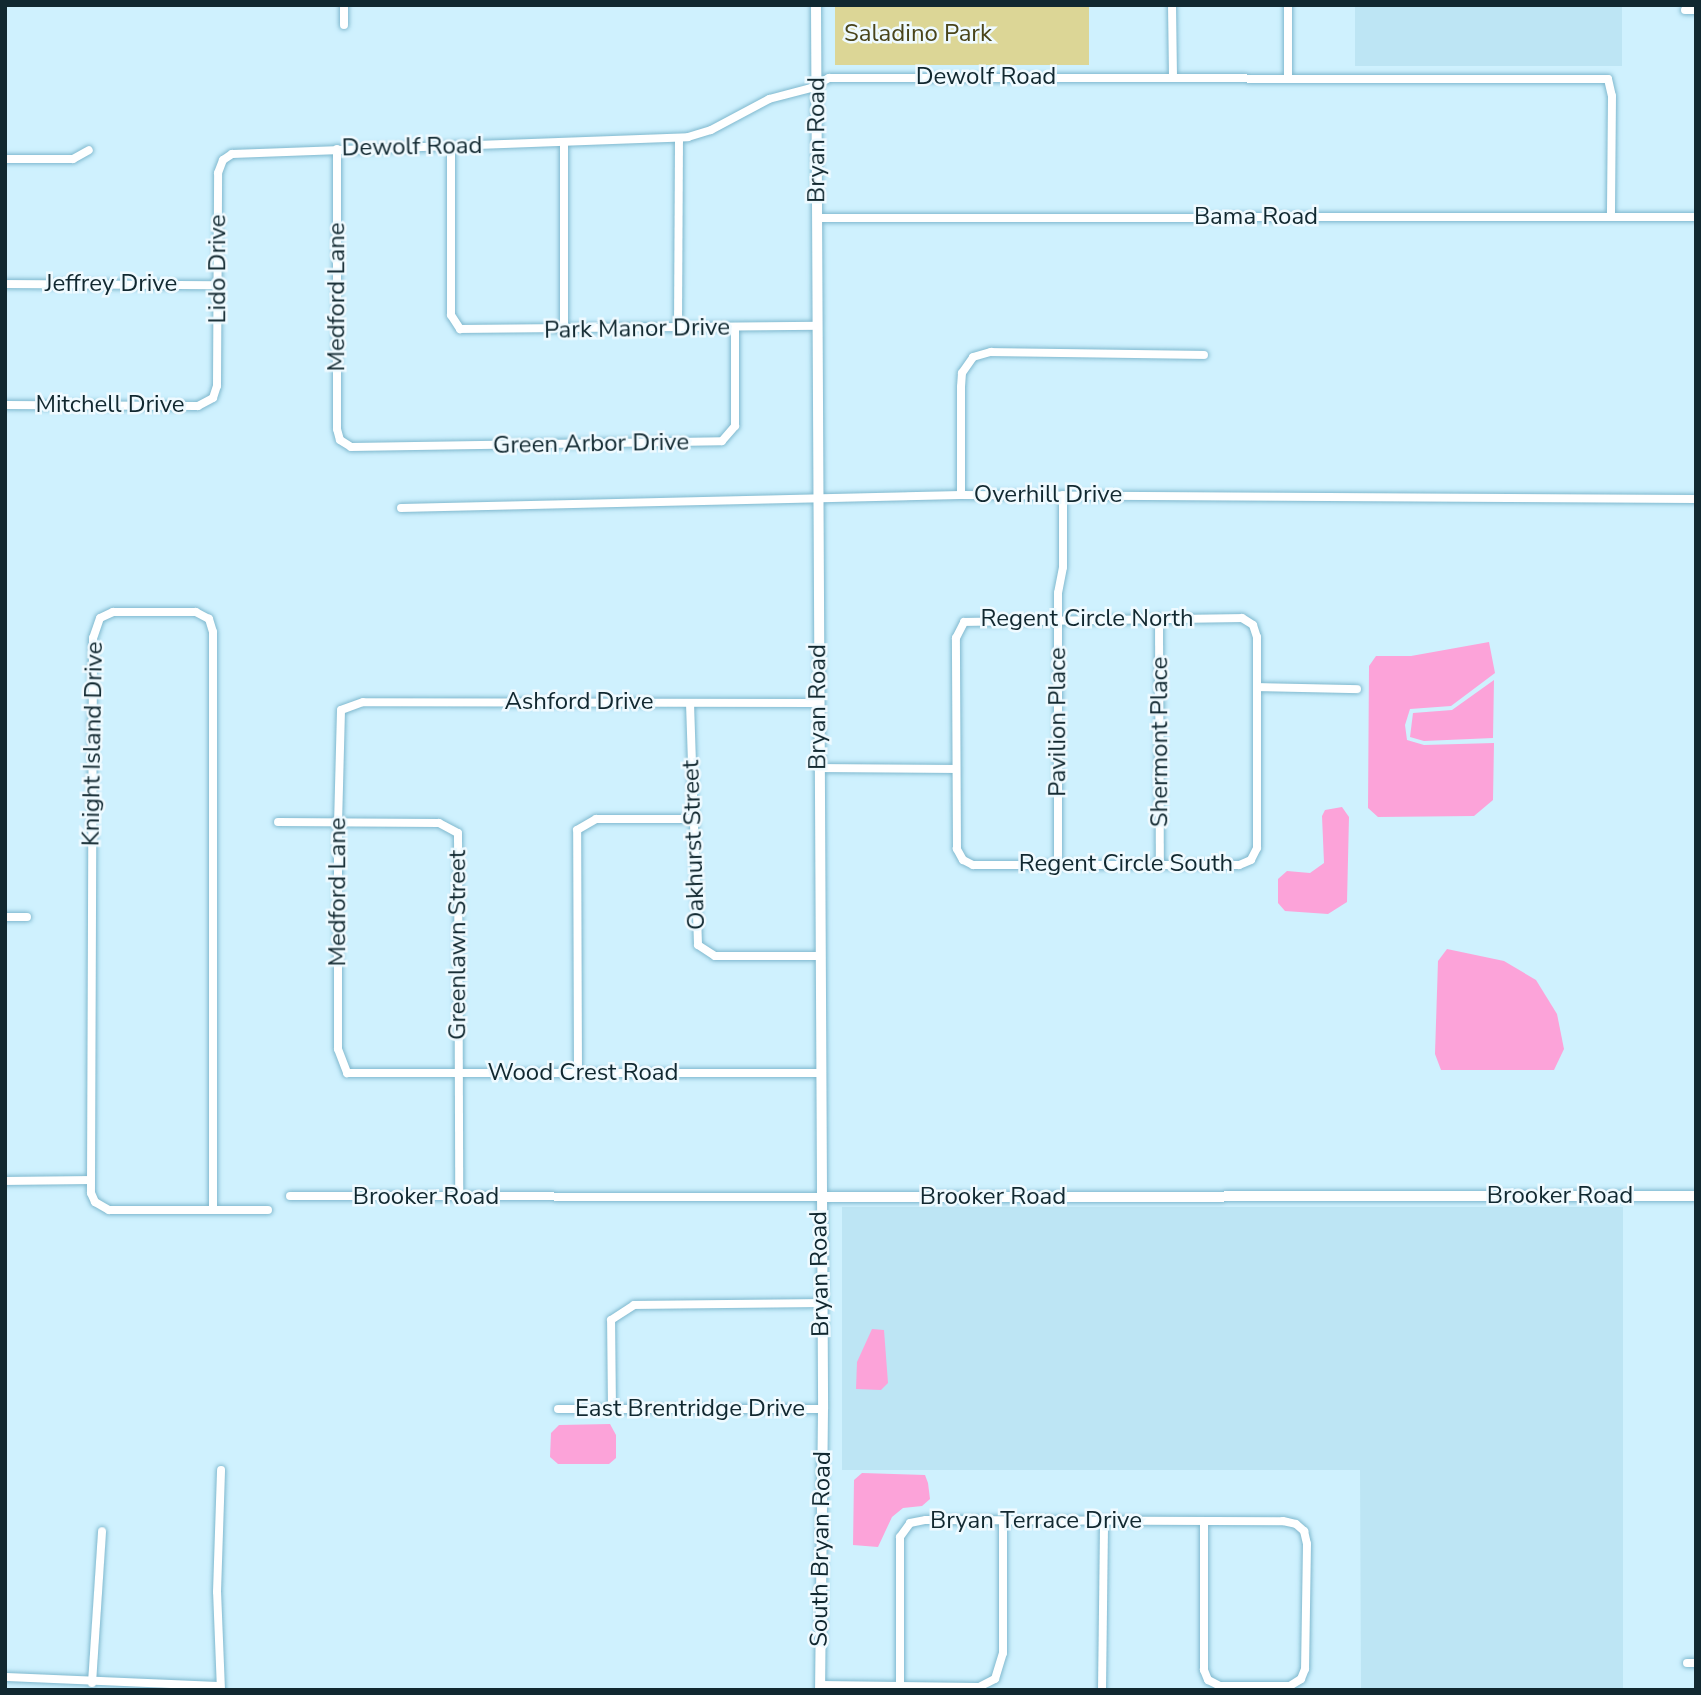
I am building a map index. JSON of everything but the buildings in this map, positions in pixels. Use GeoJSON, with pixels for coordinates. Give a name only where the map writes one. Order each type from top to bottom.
{"type":"FeatureCollection","features":[{"type":"Feature","properties":{"kind":"street"},"geometry":{"type":"LineString","coordinates":[[344,5],[344,25]]}},
{"type":"Feature","properties":{"kind":"street","name":"Bryan Road"},"geometry":{"type":"LineString","coordinates":[[816,5],[820,1303],[823,1409]]}},
{"type":"Feature","properties":{"kind":"street"},"geometry":{"type":"LineString","coordinates":[[1172,5],[1172,76]]}},
{"type":"Feature","properties":{"kind":"street"},"geometry":{"type":"LineString","coordinates":[[1287,5],[1288,76]]}},
{"type":"Feature","properties":{"kind":"street"},"geometry":{"type":"LineString","coordinates":[[1685,10],[1696,10]]}},
{"type":"Feature","properties":{"kind":"street","name":"Dewolf Road"},"geometry":{"type":"LineString","coordinates":[[241,152],[678,138],[704,133],[769,99],[817,85],[829,78],[1288,76],[1608,79],[1612,96],[1611,216]]}},
{"type":"Feature","properties":{"kind":"street"},"geometry":{"type":"LineString","coordinates":[[678,138],[678,329]]}},
{"type":"Feature","properties":{"kind":"street"},"geometry":{"type":"LineString","coordinates":[[564,143],[564,331]]}},
{"type":"Feature","properties":{"kind":"street","name":"Park Manor Drive"},"geometry":{"type":"LineString","coordinates":[[450,146],[451,315],[457,328],[470,332],[817,326]]}},
{"type":"Feature","properties":{"kind":"street","name":"Medford Lane"},"geometry":{"type":"LineString","coordinates":[[337,149],[337,429],[343,443]]}},
{"type":"Feature","properties":{"kind":"street"},"geometry":{"type":"LineString","coordinates":[[5,159],[73,159],[89,150]]}},
{"type":"Feature","properties":{"kind":"street","name":"Lido Drive"},"geometry":{"type":"LineString","coordinates":[[213,398],[217,386],[219,168],[225,158],[241,152]]}},
{"type":"Feature","properties":{"kind":"street","name":"Bama Road"},"geometry":{"type":"LineString","coordinates":[[817,218],[1696,217]]}},
{"type":"Feature","properties":{"kind":"street","name":"Jeffrey Drive"},"geometry":{"type":"LineString","coordinates":[[5,284],[217,285]]}},
{"type":"Feature","properties":{"kind":"street","name":"Green Arbor Drive"},"geometry":{"type":"LineString","coordinates":[[343,443],[360,448],[722,441],[735,426],[736,327]]}},
{"type":"Feature","properties":{"kind":"street"},"geometry":{"type":"LineString","coordinates":[[961,495],[962,373],[973,356],[991,352],[1204,355]]}},
{"type":"Feature","properties":{"kind":"street","name":"Mitchell Drive"},"geometry":{"type":"LineString","coordinates":[[5,405],[198,406],[213,398]]}},
{"type":"Feature","properties":{"kind":"street","name":"Overhill Drive"},"geometry":{"type":"LineString","coordinates":[[401,508],[800,501],[818,497],[961,495],[1696,499]]}},
{"type":"Feature","properties":{"kind":"street","name":"Pavilion Place"},"geometry":{"type":"LineString","coordinates":[[1058,865],[1058,619],[1063,495]]}},
{"type":"Feature","properties":{"kind":"street","name":"Knight Island Drive"},"geometry":{"type":"LineString","coordinates":[[214,1210],[214,632],[209,619],[196,612],[113,612],[105,614],[96,625],[90,1180],[95,1202],[109,1210],[214,1210],[268,1210]]}},
{"type":"Feature","properties":{"kind":"street","name":"Regent Circle North"},"geometry":{"type":"LineString","coordinates":[[956,769],[956,638],[960,626],[970,619],[1159,618],[1249,621],[1256,631],[1258,687]]}},
{"type":"Feature","properties":{"kind":"street","name":"Shermont Place"},"geometry":{"type":"LineString","coordinates":[[1159,618],[1160,865]]}},
{"type":"Feature","properties":{"kind":"street"},"geometry":{"type":"LineString","coordinates":[[1258,687],[1357,689]]}},
{"type":"Feature","properties":{"kind":"street","name":"Regent Circle South"},"geometry":{"type":"LineString","coordinates":[[956,769],[957,849],[963,860],[973,865],[1239,865],[1255,854],[1258,687]]}},
{"type":"Feature","properties":{"kind":"street","name":"Ashford Drive"},"geometry":{"type":"LineString","coordinates":[[341,710],[363,702],[818,703]]}},
{"type":"Feature","properties":{"kind":"street","name":"Oakhurst Street"},"geometry":{"type":"LineString","coordinates":[[690,703],[692,819],[700,950],[715,956],[819,956]]}},
{"type":"Feature","properties":{"kind":"street","name":"Medford Lane"},"geometry":{"type":"LineString","coordinates":[[341,710],[338,1049],[347,1073]]}},
{"type":"Feature","properties":{"kind":"street"},"geometry":{"type":"LineString","coordinates":[[818,768],[956,769]]}},
{"type":"Feature","properties":{"kind":"street"},"geometry":{"type":"LineString","coordinates":[[578,1073],[576,830],[596,819],[692,819]]}},
{"type":"Feature","properties":{"kind":"street","name":"Greenlawn Street"},"geometry":{"type":"LineString","coordinates":[[278,822],[439,823],[458,833],[459,1198]]}},
{"type":"Feature","properties":{"kind":"street"},"geometry":{"type":"LineString","coordinates":[[5,917],[27,917]]}},
{"type":"Feature","properties":{"kind":"street","name":"Wood Crest Road"},"geometry":{"type":"LineString","coordinates":[[347,1073],[819,1073]]}},
{"type":"Feature","properties":{"kind":"street"},"geometry":{"type":"LineString","coordinates":[[5,1181],[90,1180]]}},
{"type":"Feature","properties":{"kind":"street","name":"Brooker Road"},"geometry":{"type":"LineString","coordinates":[[290,1196],[1696,1196]]}},
{"type":"Feature","properties":{"kind":"street"},"geometry":{"type":"LineString","coordinates":[[612,1409],[611,1320],[634,1305],[820,1303]]}},
{"type":"Feature","properties":{"kind":"street","name":"East Brentridge Drive"},"geometry":{"type":"LineString","coordinates":[[558,1409],[823,1409]]}},
{"type":"Feature","properties":{"kind":"street","name":"South Bryan Road"},"geometry":{"type":"LineString","coordinates":[[820,1687],[823,1409]]}},
{"type":"Feature","properties":{"kind":"street"},"geometry":{"type":"LineString","coordinates":[[5,1677],[221,1688],[217,1592],[221,1470]]}},
{"type":"Feature","properties":{"kind":"street","name":"Bryan Terrace Drive"},"geometry":{"type":"LineString","coordinates":[[900,1687],[902,1531],[916,1521],[1283,1521],[1304,1531],[1305,1669],[1301,1679],[1290,1686],[1220,1686],[1209,1680],[1204,1670],[1204,1522]]}},
{"type":"Feature","properties":{"kind":"street"},"geometry":{"type":"LineString","coordinates":[[820,1687],[983,1686],[999,1674],[1003,1522]]}},
{"type":"Feature","properties":{"kind":"street"},"geometry":{"type":"LineString","coordinates":[[1102,1690],[1104,1522]]}},
{"type":"Feature","properties":{"kind":"street"},"geometry":{"type":"LineString","coordinates":[[92,1683],[102,1531]]}},
{"type":"Feature","properties":{"kind":"shaded area"},"geometry":{"type":"Polygon","coordinates":[[[1355,5],[1622,5],[1622,66],[1355,66],[1355,5]]]}},
{"type":"Feature","properties":{"kind":"shaded area"},"geometry":{"type":"Polygon","coordinates":[[[1489,642],[1495,673],[1451,706],[1410,709],[1405,725],[1407,740],[1424,745],[1494,743],[1493,800],[1474,816],[1378,817],[1368,808],[1369,666],[1376,656],[1411,656],[1489,642]]]}},
{"type":"Feature","properties":{"kind":"shaded area"},"geometry":{"type":"Polygon","coordinates":[[[1494,680],[1493,738],[1424,741],[1410,737],[1413,713],[1452,710],[1494,680]]]}},
{"type":"Feature","properties":{"kind":"shaded area"},"geometry":{"type":"Polygon","coordinates":[[[1342,807],[1349,817],[1347,902],[1328,914],[1285,911],[1278,903],[1278,879],[1287,871],[1310,873],[1324,863],[1322,816],[1325,810],[1342,807]]]}},
{"type":"Feature","properties":{"kind":"shaded area"},"geometry":{"type":"Polygon","coordinates":[[[1447,949],[1504,961],[1536,980],[1557,1014],[1564,1049],[1554,1070],[1441,1070],[1435,1054],[1438,961],[1447,949]]]}},
{"type":"Feature","properties":{"kind":"shaded area"},"geometry":{"type":"Polygon","coordinates":[[[842,1207],[1623,1207],[1623,1690],[1361,1690],[1360,1470],[842,1470],[842,1207]]]}},
{"type":"Feature","properties":{"kind":"shaded area"},"geometry":{"type":"Polygon","coordinates":[[[872,1329],[884,1330],[888,1383],[881,1390],[856,1389],[857,1362],[872,1329]]]}},
{"type":"Feature","properties":{"kind":"shaded area"},"geometry":{"type":"Polygon","coordinates":[[[610,1424],[616,1435],[616,1458],[609,1464],[558,1464],[550,1457],[551,1433],[559,1425],[610,1424]]]}},
{"type":"Feature","properties":{"kind":"shaded area"},"geometry":{"type":"Polygon","coordinates":[[[862,1473],[925,1475],[928,1483],[930,1499],[922,1506],[903,1508],[892,1517],[878,1547],[853,1545],[854,1480],[862,1473]]]}},
{"type":"Feature","properties":{"kind":"green space","name":"Saladino Park"},"geometry":{"type":"Polygon","coordinates":[[[835,5],[1089,5],[1089,65],[835,65],[835,5]]]}}]}
